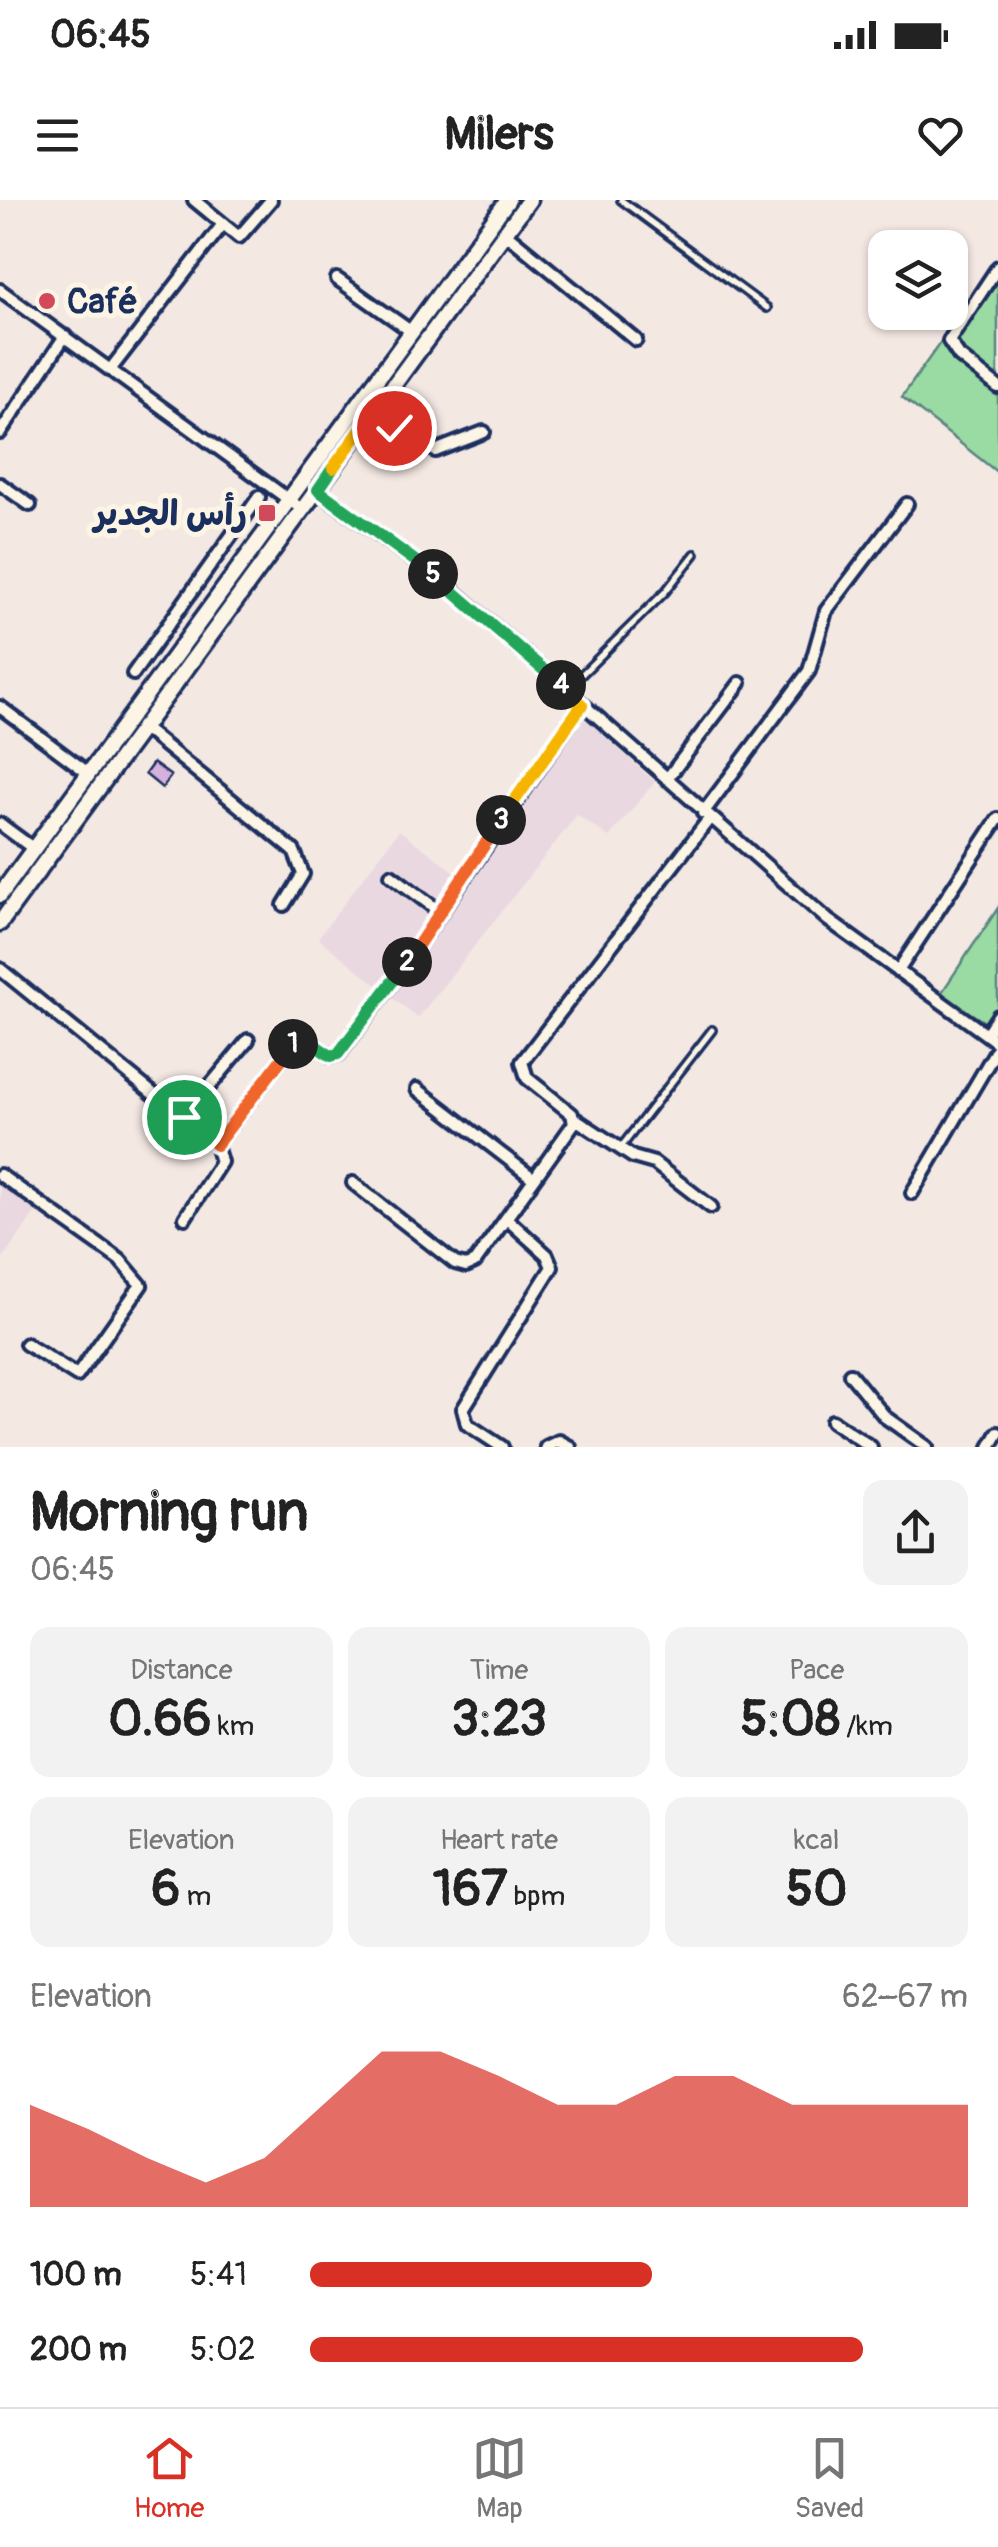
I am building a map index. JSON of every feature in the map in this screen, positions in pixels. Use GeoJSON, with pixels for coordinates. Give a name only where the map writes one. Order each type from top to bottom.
{"type":"FeatureCollection","features":[{"type":"Feature","properties":{"kind":"main road"},"geometry":{"type":"LineString","coordinates":[[0,923],[297,506],[412,332],[508,200]]}},
{"type":"Feature","properties":{"kind":"main road"},"geometry":{"type":"LineString","coordinates":[[311,486],[374,412],[529,200]]}},
{"type":"Feature","properties":{"kind":"main road"},"geometry":{"type":"LineString","coordinates":[[0,895],[88,773],[297,506]]}},
{"type":"Feature","properties":{"kind":"street"},"geometry":{"type":"LineString","coordinates":[[194,200],[239,237],[271,200]]}},
{"type":"Feature","properties":{"kind":"street"},"geometry":{"type":"LineString","coordinates":[[110,370],[223,224]]}},
{"type":"Feature","properties":{"kind":"street"},"geometry":{"type":"LineString","coordinates":[[505,233],[636,340]]}},
{"type":"Feature","properties":{"kind":"street"},"geometry":{"type":"LineString","coordinates":[[998,267],[949,340],[959,356],[998,387]]}},
{"type":"Feature","properties":{"kind":"street"},"geometry":{"type":"LineString","coordinates":[[337,279],[412,332]]}},
{"type":"Feature","properties":{"kind":"street"},"geometry":{"type":"LineString","coordinates":[[0,290],[297,506]]}},
{"type":"Feature","properties":{"kind":"street"},"geometry":{"type":"LineString","coordinates":[[0,433],[65,336]]}},
{"type":"Feature","properties":{"kind":"street"},"geometry":{"type":"LineString","coordinates":[[374,412],[414,442],[440,452],[484,432]]}},
{"type":"Feature","properties":{"kind":"street"},"geometry":{"type":"LineString","coordinates":[[0,484],[30,505]]}},
{"type":"Feature","properties":{"kind":"street"},"geometry":{"type":"LineString","coordinates":[[311,486],[445,583],[706,816],[898,972],[987,1033],[998,1045],[912,1193]]}},
{"type":"Feature","properties":{"kind":"street"},"geometry":{"type":"LineString","coordinates":[[133,674],[259,496]]}},
{"type":"Feature","properties":{"kind":"street"},"geometry":{"type":"LineString","coordinates":[[711,1207],[654,1163],[620,1148],[574,1118],[526,1078],[522,1062],[809,671],[826,611],[906,504]]}},
{"type":"Feature","properties":{"kind":"street"},"geometry":{"type":"LineString","coordinates":[[667,778],[740,683]]}},
{"type":"Feature","properties":{"kind":"street"},"geometry":{"type":"LineString","coordinates":[[216,1145],[297,1039],[304,1038],[331,1056],[338,1054],[582,705]]}},
{"type":"Feature","properties":{"kind":"street"},"geometry":{"type":"LineString","coordinates":[[0,706],[88,773]]}},
{"type":"Feature","properties":{"kind":"street"},"geometry":{"type":"LineString","coordinates":[[142,726],[294,852],[303,874],[284,905]]}},
{"type":"Feature","properties":{"kind":"street"},"geometry":{"type":"LineString","coordinates":[[898,972],[998,819]]}},
{"type":"Feature","properties":{"kind":"street"},"geometry":{"type":"LineString","coordinates":[[0,824],[34,849]]}},
{"type":"Feature","properties":{"kind":"street"},"geometry":{"type":"LineString","coordinates":[[392,875],[439,911]]}},
{"type":"Feature","properties":{"kind":"street"},"geometry":{"type":"LineString","coordinates":[[0,969],[216,1145],[221,1162],[184,1218]]}},
{"type":"Feature","properties":{"kind":"street"},"geometry":{"type":"LineString","coordinates":[[987,1033],[998,1016]]}},
{"type":"Feature","properties":{"kind":"street"},"geometry":{"type":"LineString","coordinates":[[184,1117],[248,1040]]}},
{"type":"Feature","properties":{"kind":"street"},"geometry":{"type":"LineString","coordinates":[[417,1089],[534,1179]]}},
{"type":"Feature","properties":{"kind":"street"},"geometry":{"type":"LineString","coordinates":[[353,1183],[461,1266],[475,1262],[573,1128],[574,1118]]}},
{"type":"Feature","properties":{"kind":"street"},"geometry":{"type":"LineString","coordinates":[[0,1175],[120,1260],[138,1276],[141,1286],[82,1374],[73,1376],[26,1344]]}},
{"type":"Feature","properties":{"kind":"street"},"geometry":{"type":"LineString","coordinates":[[502,1447],[473,1430],[463,1409],[552,1267],[548,1255],[506,1220]]}},
{"type":"Feature","properties":{"kind":"street"},"geometry":{"type":"LineString","coordinates":[[850,1374],[885,1417],[927,1447]]}},
{"type":"Feature","properties":{"kind":"street"},"geometry":{"type":"LineString","coordinates":[[832,1421],[871,1447]]}},
{"type":"Feature","properties":{"kind":"street"},"geometry":{"type":"LineString","coordinates":[[990,1447],[998,1433]]}},
{"type":"Feature","properties":{"kind":"street"},"geometry":{"type":"LineString","coordinates":[[546,1447],[558,1440],[570,1447]]}},
{"type":"Feature","properties":{"kind":"lane"},"geometry":{"type":"LineString","coordinates":[[621,200],[767,308]]}},
{"type":"Feature","properties":{"kind":"lane"},"geometry":{"type":"LineString","coordinates":[[566,690],[665,592],[696,554]]}},
{"type":"Feature","properties":{"kind":"lane"},"geometry":{"type":"LineString","coordinates":[[620,1148],[712,1030]]}},
{"type":"Feature","properties":{"kind":"shaded area"},"geometry":{"type":"Polygon","coordinates":[[[575,709],[655,782],[609,837],[577,815],[418,1018],[318,938],[399,830],[458,874],[575,709]]]}},
{"type":"Feature","properties":{"kind":"shaded area"},"geometry":{"type":"Polygon","coordinates":[[[0,1177],[40,1206],[0,1263],[0,1177]]]}},
{"type":"Feature","properties":{"kind":"green space"},"geometry":{"type":"Polygon","coordinates":[[[998,260],[998,473],[902,397],[949,330],[968,330],[968,303],[998,260]]]}},
{"type":"Feature","properties":{"kind":"green space"},"geometry":{"type":"Polygon","coordinates":[[[998,908],[998,1030],[940,995],[998,908]]]}},
{"type":"Feature","properties":{"kind":"building"},"geometry":{"type":"Polygon","coordinates":[[[153,763],[171,776],[162,788],[145,774],[153,763]]]}},
{"type":"Feature","properties":{"kind":"place","name":"Café"},"geometry":{"type":"Point","coordinates":[47,301]}},
{"type":"Feature","properties":{"kind":"place","name":"رأس الجدير"},"geometry":{"type":"Point","coordinates":[267,513]}},
{"type":"Feature","properties":{"kind":"route"},"geometry":{"type":"LineString","coordinates":[[184,1117],[216,1145],[297,1039],[304,1038],[331,1056],[338,1054],[401,971],[582,705],[445,583],[318,490],[374,412],[394,428]]}}]}
